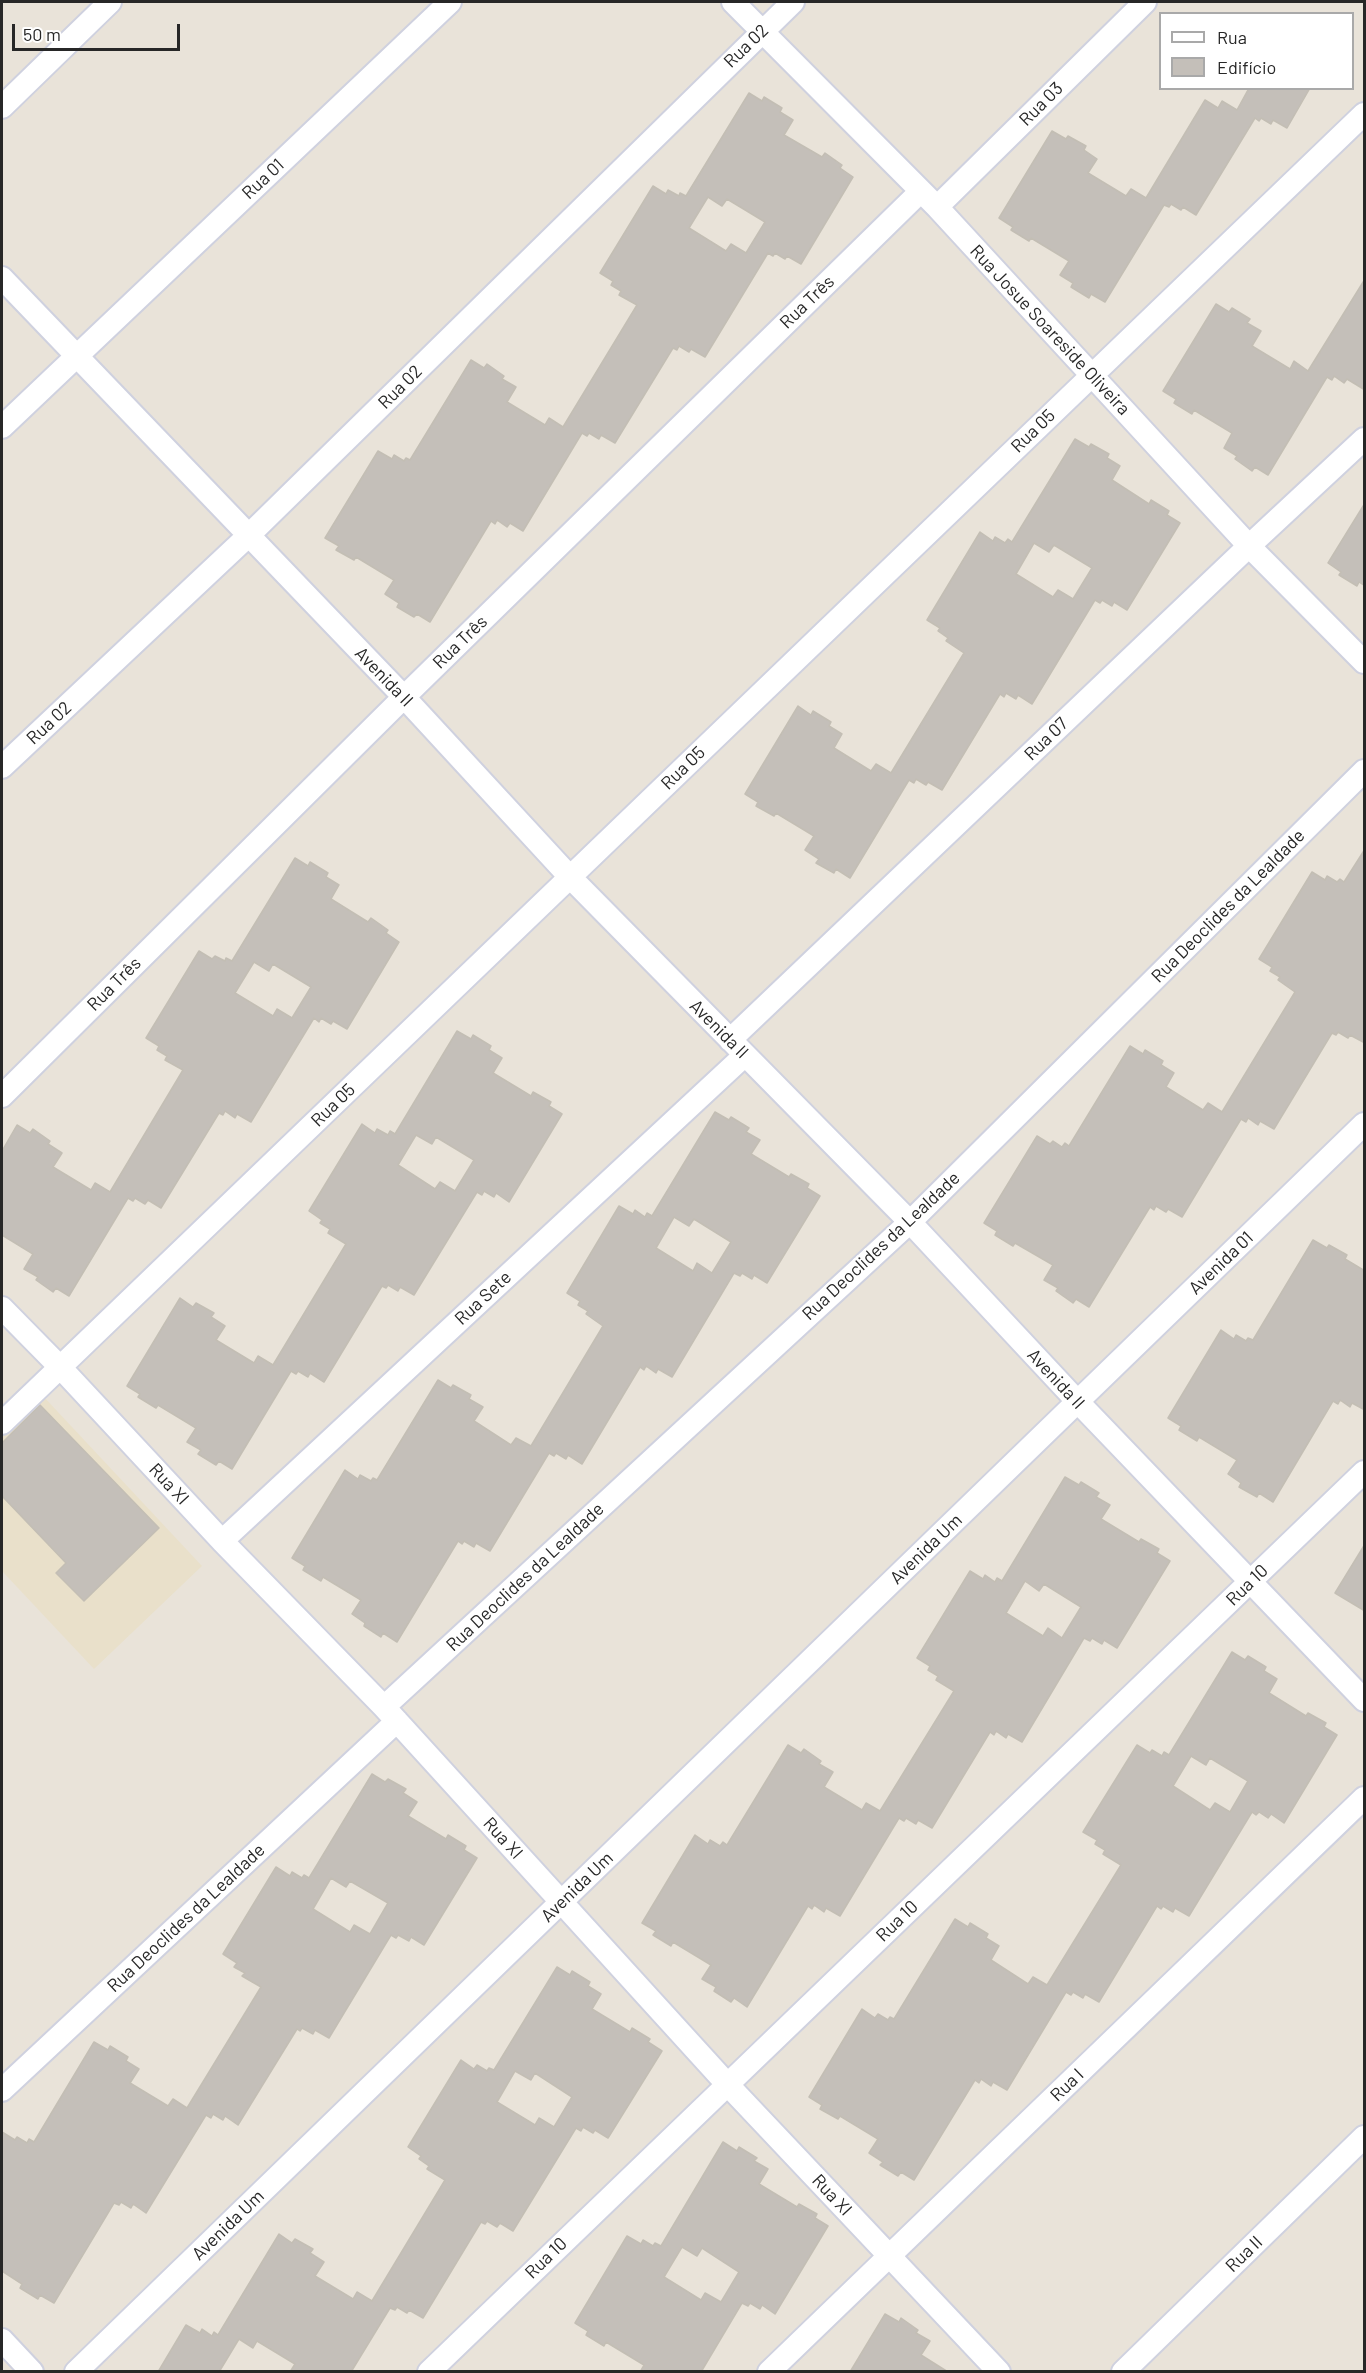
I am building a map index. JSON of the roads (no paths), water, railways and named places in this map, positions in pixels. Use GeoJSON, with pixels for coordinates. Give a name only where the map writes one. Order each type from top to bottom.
{"type":"FeatureCollection","features":[{"type":"Feature","properties":{"kind":"street"},"geometry":{"type":"LineString","coordinates":[[2,107],[110,2]]}},
{"type":"Feature","properties":{"kind":"street","name":"Rua 01"},"geometry":{"type":"LineString","coordinates":[[2,427],[450,2]]}},
{"type":"Feature","properties":{"kind":"street","name":"Rua Josue Soareside Oliveira"},"geometry":{"type":"LineString","coordinates":[[733,2],[937,207],[1248,546],[1365,662]]}},
{"type":"Feature","properties":{"kind":"street","name":"Rua 02"},"geometry":{"type":"LineString","coordinates":[[2,767],[248,536],[793,2]]}},
{"type":"Feature","properties":{"kind":"street","name":"Rua 03"},"geometry":{"type":"LineString","coordinates":[[937,207],[1145,2]]}},
{"type":"Feature","properties":{"kind":"street","name":"Rua 05"},"geometry":{"type":"LineString","coordinates":[[2,1423],[1365,114]]}},
{"type":"Feature","properties":{"kind":"street","name":"Rua Três"},"geometry":{"type":"LineString","coordinates":[[2,1096],[404,697],[921,191]]}},
{"type":"Feature","properties":{"kind":"street","name":"Avenida II"},"geometry":{"type":"LineString","coordinates":[[2,278],[404,697],[570,877],[909,1222],[1078,1402],[1365,1700]]}},
{"type":"Feature","properties":{"kind":"street","name":"Rua 07"},"geometry":{"type":"LineString","coordinates":[[737,1048],[1248,546],[1365,439]]}},
{"type":"Feature","properties":{"kind":"street","name":"Rua Deoclides da Lealdade"},"geometry":{"type":"LineString","coordinates":[[2,2090],[390,1714],[909,1222],[1365,771]]}},
{"type":"Feature","properties":{"kind":"street","name":"Rua Sete"},"geometry":{"type":"LineString","coordinates":[[222,1541],[737,1048]]}},
{"type":"Feature","properties":{"kind":"street","name":"Avenida 01"},"geometry":{"type":"LineString","coordinates":[[1078,1402],[1365,1124]]}},
{"type":"Feature","properties":{"kind":"street","name":"Rua XI"},"geometry":{"type":"LineString","coordinates":[[2,1308],[222,1541],[390,1714],[727,2084],[999,2372]]}},
{"type":"Feature","properties":{"kind":"street","name":"Avenida Um"},"geometry":{"type":"LineString","coordinates":[[76,2372],[1078,1402]]}},
{"type":"Feature","properties":{"kind":"street","name":"Rua 10"},"geometry":{"type":"LineString","coordinates":[[429,2372],[1365,1472]]}},
{"type":"Feature","properties":{"kind":"street","name":"Rua I"},"geometry":{"type":"LineString","coordinates":[[769,2372],[1365,1798]]}},
{"type":"Feature","properties":{"kind":"street","name":"Rua II"},"geometry":{"type":"LineString","coordinates":[[1123,2372],[1365,2137]]}},
{"type":"Feature","properties":{"kind":"street"},"geometry":{"type":"LineString","coordinates":[[2,2340],[32,2372]]}}]}
